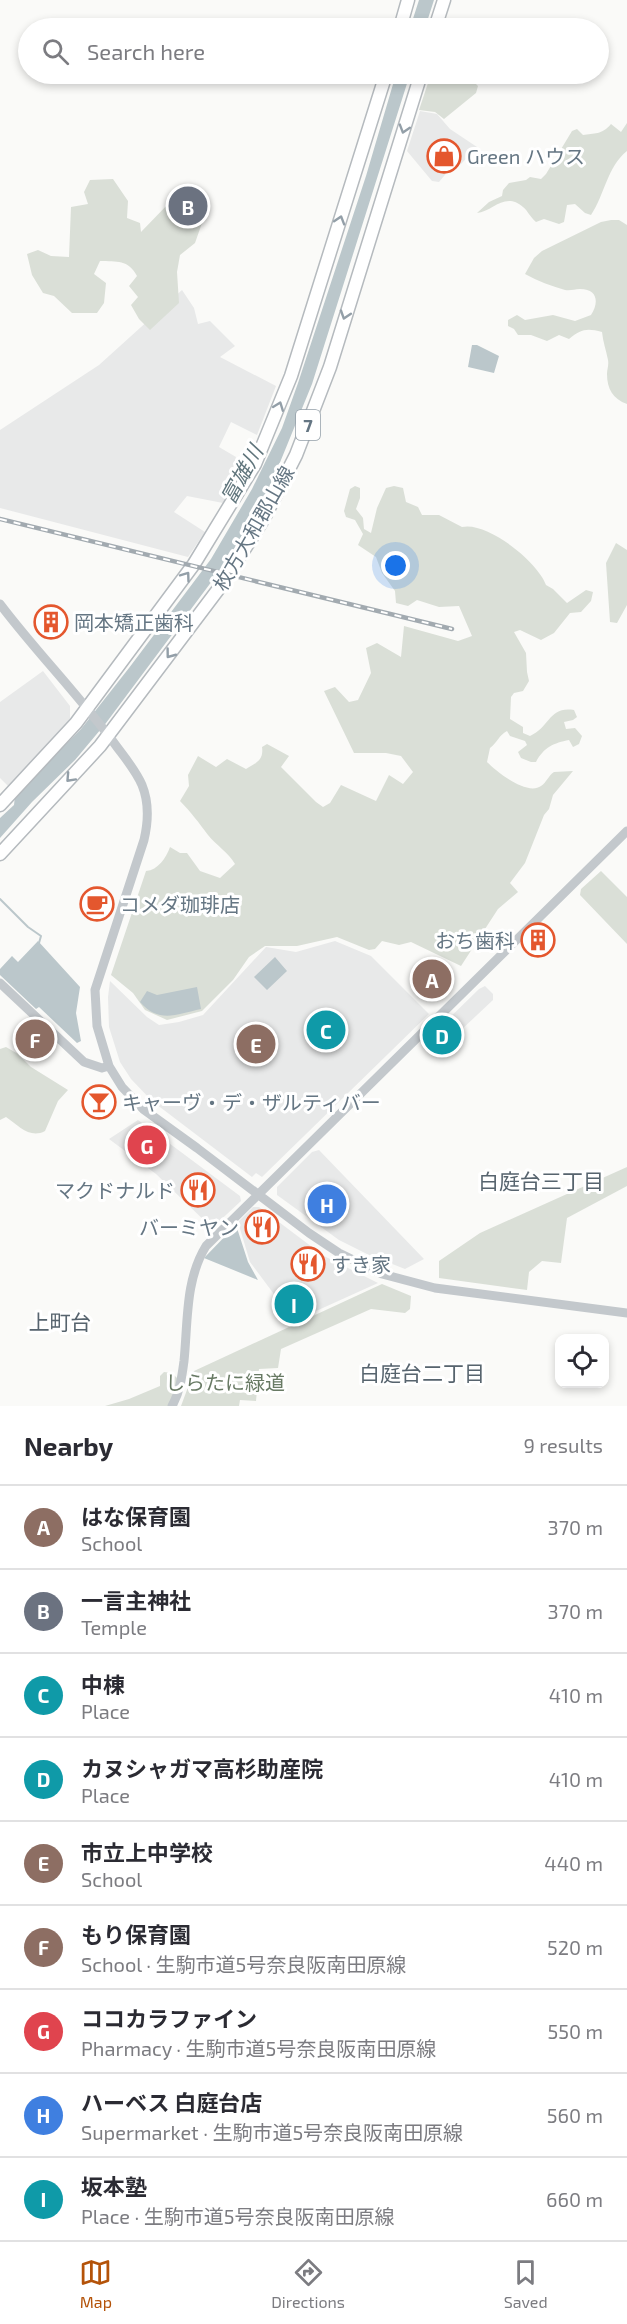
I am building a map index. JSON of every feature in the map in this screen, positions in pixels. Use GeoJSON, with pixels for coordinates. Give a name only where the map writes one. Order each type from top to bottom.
{"type":"FeatureCollection","features":[{"type":"Feature","properties":{"kind":"main road"},"geometry":{"type":"LineString","coordinates":[[403,18],[408,0]]}},
{"type":"Feature","properties":{"kind":"main road"},"geometry":{"type":"LineString","coordinates":[[438,18],[444,0]]}},
{"type":"Feature","properties":{"kind":"main road","name":"枚方大和郡山線"},"geometry":{"type":"LineString","coordinates":[[0,805],[76,723],[194,564],[255,464],[291,376],[383,84]]}},
{"type":"Feature","properties":{"kind":"main road","name":"枚方大和郡山線"},"geometry":{"type":"LineString","coordinates":[[0,854],[109,735],[234,568],[264,518],[296,455],[330,367],[418,84]]}},
{"type":"Feature","properties":{"kind":"street"},"geometry":{"type":"LineString","coordinates":[[0,604],[22,633],[87,706],[130,764],[143,787],[147,826],[95,990],[98,1026],[109,1066],[122,1087],[142,1109],[309,1233],[339,1253],[382,1274],[435,1288],[627,1312]]}},
{"type":"Feature","properties":{"kind":"street"},"geometry":{"type":"LineString","coordinates":[[172,1406],[180,1386],[190,1284],[199,1257],[214,1236],[627,831]]}},
{"type":"Feature","properties":{"kind":"street"},"geometry":{"type":"LineString","coordinates":[[0,983],[84,1062],[102,1068],[109,1066]]}},
{"type":"Feature","properties":{"kind":"shaded area"},"geometry":{"type":"Polygon","coordinates":[[[419,0],[434,0],[428,18],[413,18],[419,0]]]}},
{"type":"Feature","properties":{"kind":"shaded area"},"geometry":{"type":"Polygon","coordinates":[[[393,84],[407,84],[312,384],[272,482],[233,551],[106,723],[75,760],[32,802],[0,838],[0,818],[14,805],[15,796],[81,729],[129,668],[211,559],[252,489],[282,428],[366,176],[393,84]]]}},
{"type":"Feature","properties":{"kind":"shaded area"},"geometry":{"type":"Polygon","coordinates":[[[420,111],[437,114],[450,129],[477,147],[461,164],[449,170],[439,182],[432,181],[407,151],[420,111]]]}},
{"type":"Feature","properties":{"kind":"shaded area"},"geometry":{"type":"Polygon","coordinates":[[[182,290],[194,308],[198,324],[210,321],[235,346],[220,357],[276,386],[257,435],[231,422],[219,447],[236,457],[233,468],[239,471],[223,503],[187,496],[174,512],[205,532],[188,557],[0,508],[0,430],[99,365],[182,290]]]}},
{"type":"Feature","properties":{"kind":"shaded area"},"geometry":{"type":"Polygon","coordinates":[[[472,345],[477,345],[499,356],[494,373],[468,367],[472,345]]]}},
{"type":"Feature","properties":{"kind":"shaded area"},"geometry":{"type":"Polygon","coordinates":[[[43,671],[70,706],[70,719],[8,786],[0,778],[0,702],[43,671]]]}},
{"type":"Feature","properties":{"kind":"shaded area"},"geometry":{"type":"Polygon","coordinates":[[[38,941],[80,987],[76,1013],[81,1041],[77,1043],[39,1007],[36,1009],[0,975],[0,969],[12,956],[18,962],[38,941]]]}},
{"type":"Feature","properties":{"kind":"shaded area"},"geometry":{"type":"Polygon","coordinates":[[[335,941],[371,956],[429,1014],[262,1177],[256,1173],[252,1177],[152,1101],[131,1079],[120,1062],[109,1027],[110,981],[147,1017],[159,1025],[179,1022],[203,1015],[266,947],[296,952],[335,941]]]}},
{"type":"Feature","properties":{"kind":"shaded area"},"geometry":{"type":"Polygon","coordinates":[[[275,957],[287,971],[267,990],[254,977],[275,957]]]}},
{"type":"Feature","properties":{"kind":"shaded area"},"geometry":{"type":"Polygon","coordinates":[[[485,986],[493,994],[493,1000],[444,1046],[433,1034],[479,989],[485,986]]]}},
{"type":"Feature","properties":{"kind":"shaded area"},"geometry":{"type":"Polygon","coordinates":[[[197,987],[201,1009],[169,1016],[154,1013],[140,1002],[147,991],[157,995],[197,987]]]}},
{"type":"Feature","properties":{"kind":"shaded area"},"geometry":{"type":"Polygon","coordinates":[[[138,1120],[240,1196],[241,1201],[212,1228],[156,1174],[109,1139],[138,1120]]]}},
{"type":"Feature","properties":{"kind":"shaded area"},"geometry":{"type":"Polygon","coordinates":[[[319,1150],[424,1259],[405,1269],[367,1254],[339,1240],[277,1195],[277,1187],[312,1152],[319,1150]]]}},
{"type":"Feature","properties":{"kind":"shaded area"},"geometry":{"type":"Polygon","coordinates":[[[253,1207],[259,1207],[324,1256],[378,1283],[294,1321],[250,1262],[238,1222],[253,1207]]]}},
{"type":"Feature","properties":{"kind":"shaded area"},"geometry":{"type":"Polygon","coordinates":[[[236,1225],[248,1262],[258,1280],[204,1258],[236,1225]]]}},
{"type":"Feature","properties":{"kind":"green space"},"geometry":{"type":"Polygon","coordinates":[[[428,84],[476,84],[478,86],[476,93],[444,119],[435,112],[419,110],[428,84]]]}},
{"type":"Feature","properties":{"kind":"green space"},"geometry":{"type":"Polygon","coordinates":[[[627,123],[627,151],[615,165],[591,215],[575,204],[567,205],[564,222],[559,224],[544,219],[536,222],[523,207],[510,201],[477,213],[489,202],[502,196],[503,190],[509,183],[530,177],[541,179],[572,131],[577,129],[583,135],[594,134],[601,132],[611,124],[621,132],[627,123]]]}},
{"type":"Feature","properties":{"kind":"green space"},"geometry":{"type":"Polygon","coordinates":[[[113,179],[128,201],[127,218],[140,223],[141,232],[170,202],[175,216],[190,224],[202,223],[195,243],[180,255],[177,272],[179,303],[150,330],[139,319],[131,305],[138,297],[129,286],[137,276],[126,264],[100,261],[94,274],[106,283],[104,303],[97,313],[72,313],[54,296],[43,293],[32,275],[27,254],[38,250],[51,256],[69,257],[71,207],[88,204],[84,192],[90,180],[113,179]]]}},
{"type":"Feature","properties":{"kind":"green space"},"geometry":{"type":"Polygon","coordinates":[[[619,220],[627,225],[627,404],[618,399],[610,389],[607,379],[608,360],[602,332],[584,330],[569,339],[559,335],[547,341],[531,335],[518,335],[508,326],[508,320],[517,315],[525,320],[553,315],[575,321],[591,315],[596,302],[594,294],[590,291],[565,290],[525,274],[534,258],[542,251],[601,222],[619,220]]]}},
{"type":"Feature","properties":{"kind":"green space"},"geometry":{"type":"Polygon","coordinates":[[[355,486],[360,488],[360,498],[356,509],[363,518],[364,529],[371,533],[377,508],[386,488],[394,486],[403,488],[406,502],[418,507],[422,515],[439,515],[462,527],[485,530],[510,545],[533,565],[546,585],[567,603],[586,590],[593,592],[591,601],[581,612],[570,613],[554,633],[541,640],[520,630],[514,632],[526,653],[529,681],[523,691],[514,693],[511,697],[510,719],[523,727],[523,733],[530,736],[559,711],[574,710],[577,717],[564,722],[566,729],[575,728],[582,736],[579,744],[573,747],[569,740],[550,746],[536,762],[531,762],[521,758],[518,752],[527,745],[525,741],[510,736],[507,731],[490,748],[487,762],[512,782],[528,788],[541,786],[554,772],[573,771],[553,795],[525,863],[510,883],[518,892],[498,909],[461,966],[411,942],[399,945],[382,941],[375,949],[369,950],[337,937],[297,946],[265,946],[249,957],[233,980],[202,1011],[167,1020],[145,1010],[133,993],[111,975],[146,871],[161,863],[170,847],[180,853],[187,853],[200,871],[220,878],[235,864],[180,801],[189,786],[188,775],[198,756],[216,767],[227,759],[246,769],[258,761],[262,755],[262,747],[267,744],[289,756],[281,767],[323,807],[330,803],[341,785],[376,801],[389,775],[403,784],[413,772],[401,756],[386,753],[354,753],[324,691],[335,687],[349,702],[358,700],[371,673],[366,648],[377,643],[401,657],[404,626],[458,641],[472,636],[459,606],[439,607],[417,600],[408,606],[396,603],[395,591],[382,573],[376,557],[358,545],[363,534],[355,520],[346,517],[344,511],[350,489],[355,486]]]}},
{"type":"Feature","properties":{"kind":"green space"},"geometry":{"type":"Polygon","coordinates":[[[616,543],[627,550],[627,605],[617,623],[610,622],[606,563],[616,543]]]}},
{"type":"Feature","properties":{"kind":"green space"},"geometry":{"type":"Polygon","coordinates":[[[601,871],[627,897],[627,944],[580,895],[581,889],[601,871]]]}},
{"type":"Feature","properties":{"kind":"green space"},"geometry":{"type":"Polygon","coordinates":[[[6,1047],[18,1054],[31,1067],[68,1090],[58,1101],[45,1131],[29,1132],[6,1117],[0,1120],[0,1049],[6,1047]]]}},
{"type":"Feature","properties":{"kind":"green space"},"geometry":{"type":"Polygon","coordinates":[[[627,1167],[627,1186],[567,1218],[561,1263],[542,1261],[529,1272],[527,1290],[439,1278],[439,1261],[480,1233],[627,1167]]]}},
{"type":"Feature","properties":{"kind":"green space","name":"しらたに緑道"},"geometry":{"type":"Polygon","coordinates":[[[382,1284],[411,1296],[410,1309],[405,1313],[371,1309],[281,1349],[278,1368],[259,1369],[256,1401],[240,1400],[239,1406],[181,1406],[194,1371],[382,1284]]]}},
{"type":"Feature","properties":{"kind":"green space"},"geometry":{"type":"Polygon","coordinates":[[[164,1372],[172,1373],[178,1379],[169,1406],[105,1406],[160,1386],[160,1376],[164,1372]]]}},
{"type":"Feature","properties":{"kind":"waterway"},"geometry":{"type":"LineString","coordinates":[[0,899],[28,927],[41,936],[39,943]]}},
{"type":"Feature","properties":{"kind":"railway"},"geometry":{"type":"LineString","coordinates":[[0,519],[452,629]]}},
{"type":"Feature","properties":{"kind":"place","name":"Green ハウス"},"geometry":{"type":"Point","coordinates":[444,156]}},
{"type":"Feature","properties":{"kind":"place","name":"一言主神社"},"geometry":{"type":"Point","coordinates":[188,206]}},
{"type":"Feature","properties":{"kind":"place","name":"岡本矯正歯科"},"geometry":{"type":"Point","coordinates":[51,622]}},
{"type":"Feature","properties":{"kind":"place","name":"コメダ珈琲店"},"geometry":{"type":"Point","coordinates":[97,904]}},
{"type":"Feature","properties":{"kind":"place","name":"おち歯科"},"geometry":{"type":"Point","coordinates":[538,940]}},
{"type":"Feature","properties":{"kind":"place","name":"はな保育園"},"geometry":{"type":"Point","coordinates":[432,979]}},
{"type":"Feature","properties":{"kind":"place","name":"中棟"},"geometry":{"type":"Point","coordinates":[326,1030]}},
{"type":"Feature","properties":{"kind":"place","name":"カヌシャガマ高杉助産院"},"geometry":{"type":"Point","coordinates":[442,1035]}},
{"type":"Feature","properties":{"kind":"place","name":"もり保育園"},"geometry":{"type":"Point","coordinates":[35,1039]}},
{"type":"Feature","properties":{"kind":"place","name":"市立上中学校"},"geometry":{"type":"Point","coordinates":[256,1044]}},
{"type":"Feature","properties":{"kind":"place","name":"キャーヴ・デ・ザルティバー"},"geometry":{"type":"Point","coordinates":[99,1102]}},
{"type":"Feature","properties":{"kind":"place","name":"ココカラファイン"},"geometry":{"type":"Point","coordinates":[147,1145]}},
{"type":"Feature","properties":{"kind":"place","name":"マクドナルド"},"geometry":{"type":"Point","coordinates":[198,1190]}},
{"type":"Feature","properties":{"kind":"place","name":"ハーベス 白庭台店"},"geometry":{"type":"Point","coordinates":[327,1204]}},
{"type":"Feature","properties":{"kind":"place","name":"バーミヤン"},"geometry":{"type":"Point","coordinates":[262,1227]}},
{"type":"Feature","properties":{"kind":"place","name":"すき家"},"geometry":{"type":"Point","coordinates":[308,1264]}},
{"type":"Feature","properties":{"kind":"place","name":"坂本塾"},"geometry":{"type":"Point","coordinates":[294,1304]}},
{"type":"Feature","properties":{"kind":"district","name":"白庭台三丁目"},"geometry":{"type":"Point","coordinates":[541,1180]}},
{"type":"Feature","properties":{"kind":"district","name":"上町台"},"geometry":{"type":"Point","coordinates":[60,1321]}},
{"type":"Feature","properties":{"kind":"district","name":"白庭台二丁目"},"geometry":{"type":"Point","coordinates":[422,1372]}},
{"type":"Feature","properties":{"kind":"water label","name":"富雄川"},"geometry":{"type":"Point","coordinates":[241,474]}}]}
